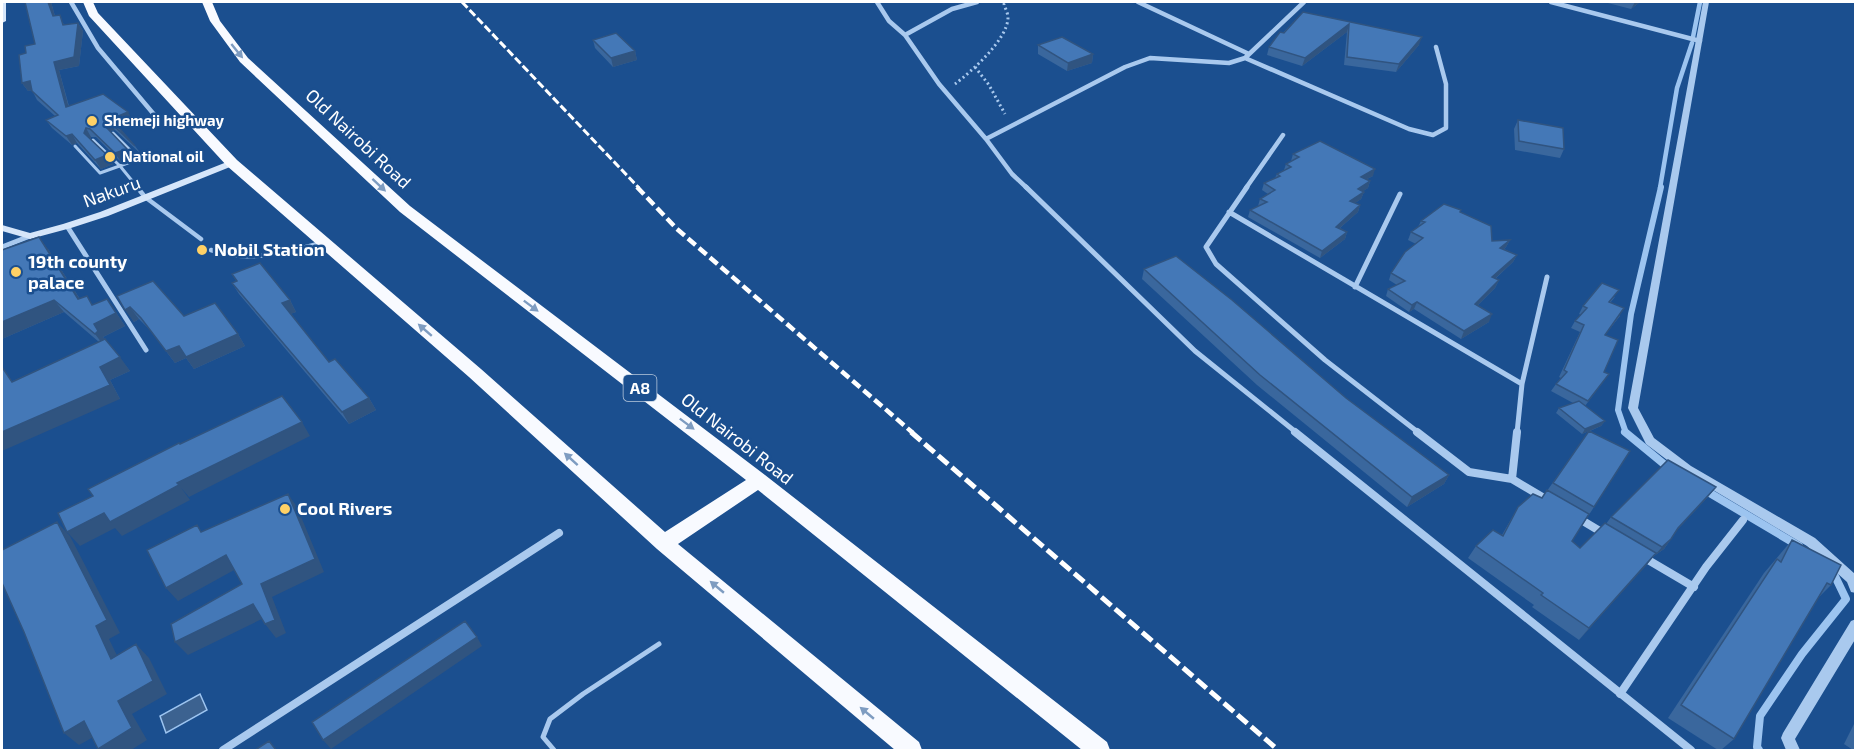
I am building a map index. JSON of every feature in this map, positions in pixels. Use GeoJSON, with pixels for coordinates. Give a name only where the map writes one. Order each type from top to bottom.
{"type":"FeatureCollection","features":[{"type":"Feature","properties":{"kind":"highway"},"geometry":{"type":"LineString","coordinates":[[88,2],[93,14],[232,163],[476,373],[664,543],[911,750]]}},
{"type":"Feature","properties":{"kind":"highway","name":"Old Nairobi Road"},"geometry":{"type":"LineString","coordinates":[[207,2],[215,21],[244,60],[405,209],[759,480],[1099,750]]}},
{"type":"Feature","properties":{"kind":"highway"},"geometry":{"type":"LineString","coordinates":[[664,543],[759,480]]}},
{"type":"Feature","properties":{"kind":"main road"},"geometry":{"type":"LineString","coordinates":[[2,2],[2,21]]}},
{"type":"Feature","properties":{"kind":"main road","name":"Nakuru"},"geometry":{"type":"LineString","coordinates":[[30,236],[67,226],[232,163]]}},
{"type":"Feature","properties":{"kind":"main road"},"geometry":{"type":"LineString","coordinates":[[2,228],[30,236]]}},
{"type":"Feature","properties":{"kind":"street"},"geometry":{"type":"LineString","coordinates":[[72,2],[90,38],[157,118]]}},
{"type":"Feature","properties":{"kind":"street"},"geometry":{"type":"LineString","coordinates":[[877,2],[889,21],[905,35],[945,91],[1012,174],[1195,351],[1691,750]]}},
{"type":"Feature","properties":{"kind":"street"},"geometry":{"type":"LineString","coordinates":[[905,35],[952,9],[977,2]]}},
{"type":"Feature","properties":{"kind":"street"},"geometry":{"type":"LineString","coordinates":[[1138,2],[1247,56],[1409,129],[1433,135],[1446,128],[1446,84],[1436,47]]}},
{"type":"Feature","properties":{"kind":"street"},"geometry":{"type":"LineString","coordinates":[[986,139],[1125,67],[1150,58],[1229,63],[1247,56],[1304,2]]}},
{"type":"Feature","properties":{"kind":"street"},"geometry":{"type":"LineString","coordinates":[[1551,2],[1700,41]]}},
{"type":"Feature","properties":{"kind":"street"},"geometry":{"type":"LineString","coordinates":[[1706,2],[1633,408],[1650,441],[1687,469],[1811,542],[1851,578],[1856,588]]}},
{"type":"Feature","properties":{"kind":"street"},"geometry":{"type":"LineString","coordinates":[[1283,135],[1206,247],[1216,264],[1325,360],[1469,472],[1512,479],[1553,503]]}},
{"type":"Feature","properties":{"kind":"street"},"geometry":{"type":"LineString","coordinates":[[1355,287],[1400,194]]}},
{"type":"Feature","properties":{"kind":"street"},"geometry":{"type":"LineString","coordinates":[[1229,212],[1522,384]]}},
{"type":"Feature","properties":{"kind":"street"},"geometry":{"type":"LineString","coordinates":[[67,226],[146,350]]}},
{"type":"Feature","properties":{"kind":"street"},"geometry":{"type":"LineString","coordinates":[[2,247],[30,236]]}},
{"type":"Feature","properties":{"kind":"street"},"geometry":{"type":"LineString","coordinates":[[1512,479],[1522,384],[1547,277]]}},
{"type":"Feature","properties":{"kind":"street"},"geometry":{"type":"LineString","coordinates":[[1573,515],[1613,539]]}},
{"type":"Feature","properties":{"kind":"street"},"geometry":{"type":"LineString","coordinates":[[1620,694],[1706,567],[1743,520]]}},
{"type":"Feature","properties":{"kind":"street"},"geometry":{"type":"LineString","coordinates":[[223,750],[559,533]]}},
{"type":"Feature","properties":{"kind":"street"},"geometry":{"type":"LineString","coordinates":[[1633,551],[1694,587]]}},
{"type":"Feature","properties":{"kind":"street"},"geometry":{"type":"LineString","coordinates":[[1793,750],[1788,738],[1856,625]]}},
{"type":"Feature","properties":{"kind":"lane"},"geometry":{"type":"LineString","coordinates":[[75,146],[100,173],[139,159],[113,133]]}},
{"type":"Feature","properties":{"kind":"lane"},"geometry":{"type":"LineString","coordinates":[[93,140],[120,166],[145,197],[201,239]]}},
{"type":"Feature","properties":{"kind":"lane"},"geometry":{"type":"LineString","coordinates":[[211,250],[226,256],[243,258],[324,243]]}},
{"type":"Feature","properties":{"kind":"lane"},"geometry":{"type":"LineString","coordinates":[[554,750],[543,737],[550,719],[659,644]]}},
{"type":"Feature","properties":{"kind":"path"},"geometry":{"type":"LineString","coordinates":[[945,91],[975,67],[999,38],[1008,18],[1004,4],[1007,2]]}},
{"type":"Feature","properties":{"kind":"path"},"geometry":{"type":"LineString","coordinates":[[975,67],[989,85],[1010,126]]}},
{"type":"Feature","properties":{"kind":"water"},"geometry":{"type":"Polygon","coordinates":[[[200,694],[207,710],[166,733],[160,716],[200,694]]]}},
{"type":"Feature","properties":{"kind":"building"},"geometry":{"type":"Polygon","coordinates":[[[25,2],[48,2],[53,16],[60,15],[63,25],[78,23],[74,57],[54,62],[66,107],[103,94],[128,112],[111,119],[135,146],[109,121],[105,122],[105,126],[127,149],[115,153],[90,129],[86,128],[84,133],[107,155],[95,160],[72,134],[66,136],[46,120],[58,115],[32,91],[30,81],[22,83],[19,55],[26,53],[25,46],[35,44],[25,2]]]}},
{"type":"Feature","properties":{"kind":"building"},"geometry":{"type":"Polygon","coordinates":[[[1303,12],[1422,37],[1399,64],[1347,57],[1349,24],[1305,58],[1269,47],[1280,32],[1284,33],[1303,12]]]}},
{"type":"Feature","properties":{"kind":"building"},"geometry":{"type":"Polygon","coordinates":[[[616,33],[635,51],[611,58],[593,40],[616,33]]]}},
{"type":"Feature","properties":{"kind":"building"},"geometry":{"type":"Polygon","coordinates":[[[1062,37],[1093,54],[1068,63],[1038,45],[1062,37]]]}},
{"type":"Feature","properties":{"kind":"building"},"geometry":{"type":"Polygon","coordinates":[[[1518,120],[1563,128],[1564,149],[1519,141],[1518,120]]]}},
{"type":"Feature","properties":{"kind":"building"},"geometry":{"type":"Polygon","coordinates":[[[1320,141],[1375,169],[1361,177],[1370,181],[1358,189],[1364,192],[1350,201],[1360,205],[1336,227],[1347,232],[1322,251],[1250,210],[1267,202],[1260,199],[1275,190],[1264,183],[1280,176],[1277,174],[1291,167],[1286,164],[1299,157],[1293,154],[1320,141]]]}},
{"type":"Feature","properties":{"kind":"building"},"geometry":{"type":"Polygon","coordinates":[[[1444,204],[1491,226],[1492,241],[1510,240],[1500,248],[1517,255],[1492,277],[1499,280],[1475,304],[1492,314],[1464,331],[1417,302],[1412,305],[1388,289],[1405,281],[1391,273],[1405,252],[1423,238],[1411,232],[1425,222],[1421,221],[1444,204]]]}},
{"type":"Feature","properties":{"kind":"building"},"geometry":{"type":"Polygon","coordinates":[[[39,237],[78,299],[87,296],[92,305],[107,299],[116,313],[94,324],[98,331],[95,334],[54,300],[2,322],[2,250],[39,237]]]}},
{"type":"Feature","properties":{"kind":"building"},"geometry":{"type":"Polygon","coordinates":[[[1176,256],[1232,300],[1346,398],[1449,475],[1412,497],[1260,375],[1144,269],[1176,256]]]}},
{"type":"Feature","properties":{"kind":"building"},"geometry":{"type":"Polygon","coordinates":[[[260,263],[290,300],[282,303],[329,362],[335,359],[369,398],[342,412],[232,283],[237,281],[232,274],[260,263]]]}},
{"type":"Feature","properties":{"kind":"building"},"geometry":{"type":"Polygon","coordinates":[[[153,281],[184,316],[215,303],[238,334],[186,357],[179,346],[166,351],[130,307],[125,310],[117,296],[153,281]]]}},
{"type":"Feature","properties":{"kind":"building"},"geometry":{"type":"Polygon","coordinates":[[[1602,283],[1619,290],[1609,302],[1624,308],[1605,335],[1618,340],[1604,372],[1609,374],[1588,401],[1556,384],[1567,372],[1564,370],[1584,325],[1575,321],[1587,308],[1583,306],[1602,283]]]}},
{"type":"Feature","properties":{"kind":"building"},"geometry":{"type":"Polygon","coordinates":[[[105,339],[120,357],[100,367],[110,385],[2,432],[2,367],[12,382],[105,339]]]}},
{"type":"Feature","properties":{"kind":"building"},"geometry":{"type":"Polygon","coordinates":[[[282,396],[302,422],[177,483],[179,485],[110,522],[104,513],[67,532],[58,513],[93,496],[88,489],[179,443],[282,396]]]}},
{"type":"Feature","properties":{"kind":"building"},"geometry":{"type":"Polygon","coordinates":[[[1579,401],[1605,421],[1585,429],[1559,408],[1579,401]]]}},
{"type":"Feature","properties":{"kind":"building"},"geometry":{"type":"Polygon","coordinates":[[[1589,431],[1630,451],[1594,507],[1553,483],[1589,431]]]}},
{"type":"Feature","properties":{"kind":"building"},"geometry":{"type":"Polygon","coordinates":[[[1668,460],[1716,487],[1662,547],[1611,517],[1668,460]]]}},
{"type":"Feature","properties":{"kind":"building"},"geometry":{"type":"Polygon","coordinates":[[[1547,490],[1589,514],[1572,541],[1580,548],[1605,523],[1656,553],[1589,628],[1476,546],[1493,530],[1503,536],[1518,507],[1533,494],[1542,498],[1547,490]]]}},
{"type":"Feature","properties":{"kind":"building"},"geometry":{"type":"Polygon","coordinates":[[[288,494],[315,559],[261,584],[275,620],[265,624],[253,604],[175,642],[171,624],[242,584],[226,555],[166,588],[147,550],[197,525],[201,532],[288,494]]]}},
{"type":"Feature","properties":{"kind":"building"},"geometry":{"type":"Polygon","coordinates":[[[57,522],[107,620],[96,626],[111,659],[136,644],[153,681],[118,701],[132,728],[98,749],[84,721],[64,733],[2,583],[2,550],[57,522]]]}},
{"type":"Feature","properties":{"kind":"building"},"geometry":{"type":"Polygon","coordinates":[[[1792,540],[1841,565],[1831,585],[1827,583],[1734,739],[1681,705],[1777,559],[1781,562],[1792,540]]]}},
{"type":"Feature","properties":{"kind":"building"},"geometry":{"type":"Polygon","coordinates":[[[465,621],[477,637],[323,740],[312,722],[465,621]]]}},
{"type":"Feature","properties":{"kind":"building"},"geometry":{"type":"Polygon","coordinates":[[[269,741],[276,750],[255,750],[269,741]]]}},
{"type":"Feature","properties":{"kind":"waterway"},"geometry":{"type":"LineString","coordinates":[[1693,37],[1700,2]]}},
{"type":"Feature","properties":{"kind":"waterway"},"geometry":{"type":"LineString","coordinates":[[1660,188],[1677,88],[1692,43]]}},
{"type":"Feature","properties":{"kind":"waterway"},"geometry":{"type":"LineString","coordinates":[[1626,433],[1618,410],[1631,314],[1661,187]]}},
{"type":"Feature","properties":{"kind":"waterway"},"geometry":{"type":"LineString","coordinates":[[1626,433],[1670,469]]}},
{"type":"Feature","properties":{"kind":"waterway"},"geometry":{"type":"LineString","coordinates":[[1703,489],[1799,546]]}},
{"type":"Feature","properties":{"kind":"waterway"},"geometry":{"type":"LineString","coordinates":[[1759,750],[1757,747],[1760,716],[1802,654],[1846,599],[1832,570]]}},
{"type":"Feature","properties":{"kind":"railway"},"geometry":{"type":"LineString","coordinates":[[462,2],[639,188]]}},
{"type":"Feature","properties":{"kind":"railway"},"geometry":{"type":"LineString","coordinates":[[637,187],[677,229],[913,433]]}},
{"type":"Feature","properties":{"kind":"railway"},"geometry":{"type":"LineString","coordinates":[[911,432],[1278,750]]}},
{"type":"Feature","properties":{"kind":"place","name":"Shemeji highway"},"geometry":{"type":"Point","coordinates":[92,121]}},
{"type":"Feature","properties":{"kind":"place","name":"National oil"},"geometry":{"type":"Point","coordinates":[110,157]}},
{"type":"Feature","properties":{"kind":"place","name":"Nobil Station"},"geometry":{"type":"Point","coordinates":[202,250]}},
{"type":"Feature","properties":{"kind":"place","name":"19th county palace"},"geometry":{"type":"Point","coordinates":[16,272]}},
{"type":"Feature","properties":{"kind":"place","name":"Cool Rivers"},"geometry":{"type":"Point","coordinates":[285,509]}}]}
